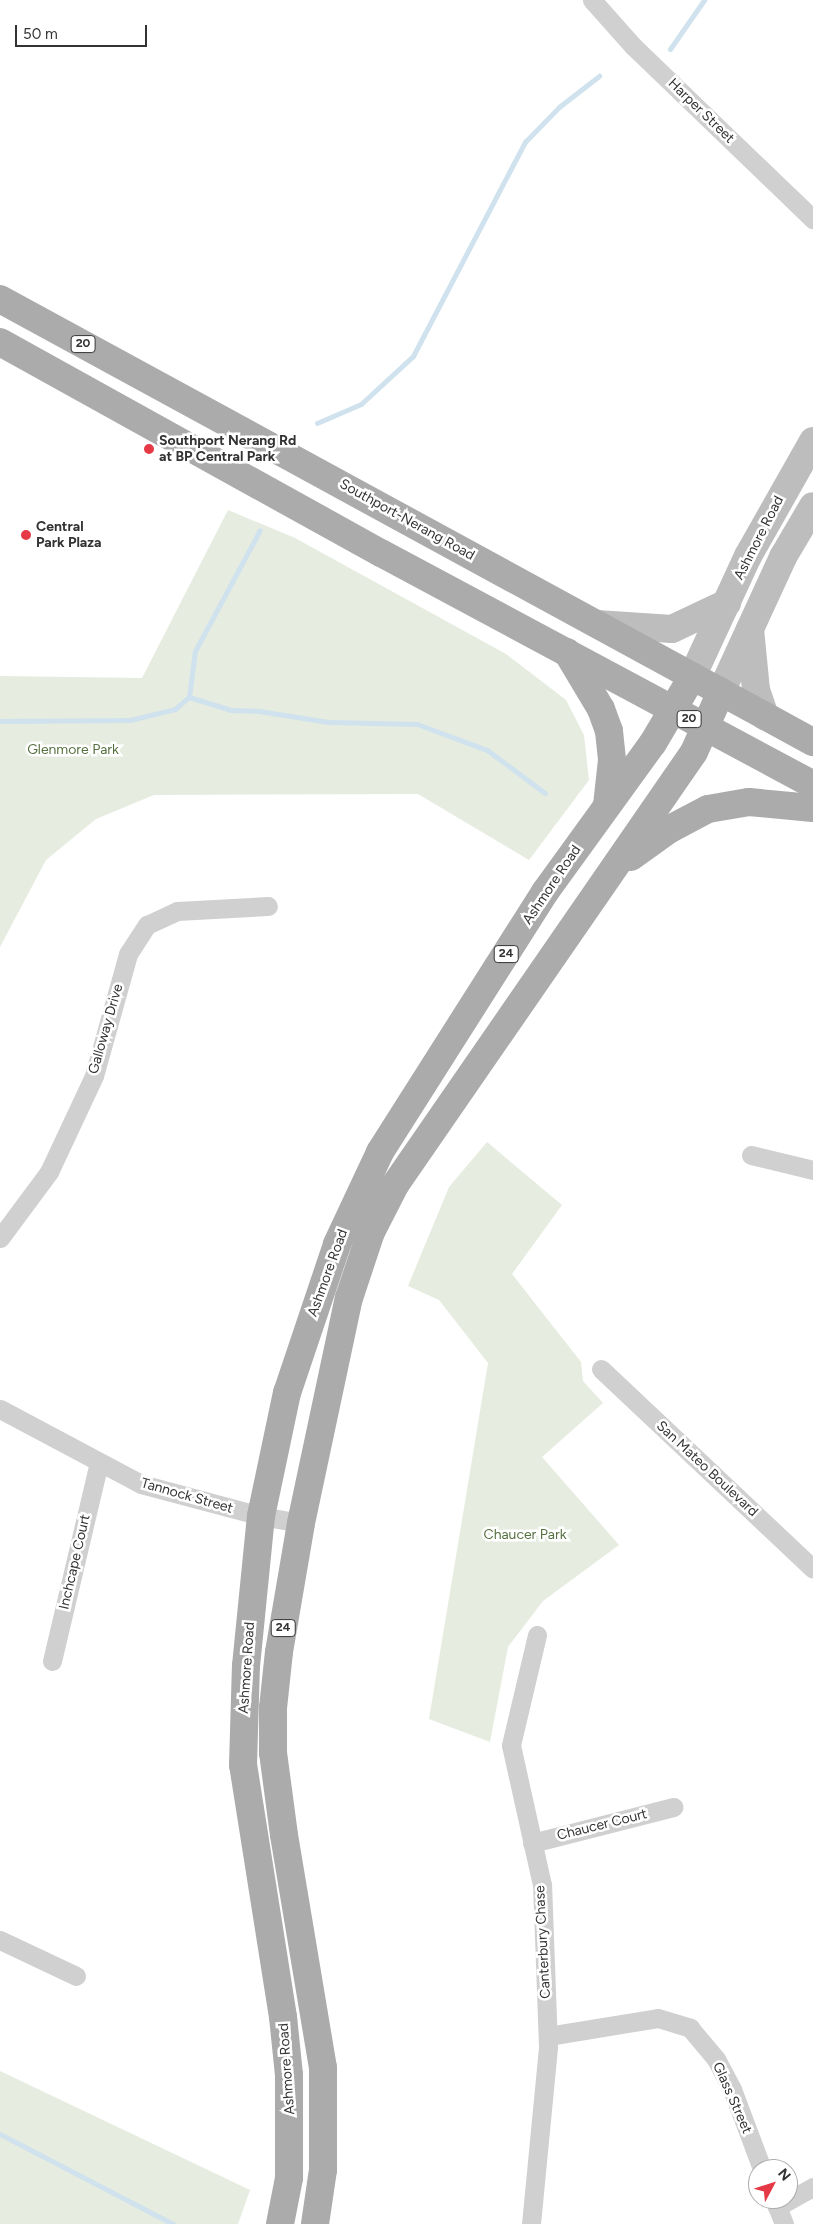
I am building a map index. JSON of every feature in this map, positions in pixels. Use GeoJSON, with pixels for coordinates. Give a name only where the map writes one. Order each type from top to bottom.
{"type":"FeatureCollection","features":[{"type":"Feature","properties":{"kind":"main road","name":"Southport-Nerang Road"},"geometry":{"type":"LineString","coordinates":[[0,299],[813,742]]}},
{"type":"Feature","properties":{"kind":"main road","name":"20"},"geometry":{"type":"LineString","coordinates":[[0,342],[813,785]]}},
{"type":"Feature","properties":{"kind":"main road","name":"Ashmore Road"},"geometry":{"type":"LineString","coordinates":[[280,2224],[288,2178],[289,2075],[284,2017],[243,1765],[246,1666],[261,1516],[287,1393],[320,1288],[337,1244],[380,1152],[546,892],[673,710],[692,677],[748,556],[813,441]]}},
{"type":"Feature","properties":{"kind":"main road","name":"Ashmore Road"},"geometry":{"type":"LineString","coordinates":[[315,2224],[324,2170],[323,2068],[273,1753],[279,1652],[301,1523],[349,1298],[371,1232],[395,1185],[618,867],[694,752],[783,557],[813,506]]}},
{"type":"Feature","properties":{"kind":"main road"},"geometry":{"type":"LineString","coordinates":[[595,624],[672,629],[726,603]]}},
{"type":"Feature","properties":{"kind":"main road"},"geometry":{"type":"LineString","coordinates":[[750,627],[756,690],[765,716]]}},
{"type":"Feature","properties":{"kind":"main road"},"geometry":{"type":"LineString","coordinates":[[566,651],[601,709],[609,731],[612,760],[607,807]]}},
{"type":"Feature","properties":{"kind":"main road"},"geometry":{"type":"LineString","coordinates":[[618,867],[670,830],[708,809],[750,802],[813,808]]}},
{"type":"Feature","properties":{"kind":"street","name":"Harper Street"},"geometry":{"type":"LineString","coordinates":[[592,0],[634,46],[813,219]]}},
{"type":"Feature","properties":{"kind":"street","name":"Galloway Drive"},"geometry":{"type":"LineString","coordinates":[[0,1238],[53,1163],[94,1076],[128,954],[147,925],[177,911],[268,906]]}},
{"type":"Feature","properties":{"kind":"street"},"geometry":{"type":"LineString","coordinates":[[751,1155],[813,1170]]}},
{"type":"Feature","properties":{"kind":"street","name":"San Mateo Boulevard"},"geometry":{"type":"LineString","coordinates":[[601,1369],[813,1569]]}},
{"type":"Feature","properties":{"kind":"street","name":"Tannock Street"},"geometry":{"type":"LineString","coordinates":[[0,1409],[141,1484],[261,1516],[301,1523]]}},
{"type":"Feature","properties":{"kind":"street","name":"Inchcape Court"},"geometry":{"type":"LineString","coordinates":[[52,1661],[99,1462]]}},
{"type":"Feature","properties":{"kind":"street","name":"Canterbury Chase"},"geometry":{"type":"LineString","coordinates":[[532,2224],[548,2036],[542,1885],[510,1745],[537,1635]]}},
{"type":"Feature","properties":{"kind":"street","name":"Chaucer Court"},"geometry":{"type":"LineString","coordinates":[[532,1844],[673,1807]]}},
{"type":"Feature","properties":{"kind":"street"},"geometry":{"type":"LineString","coordinates":[[0,1940],[76,1976]]}},
{"type":"Feature","properties":{"kind":"street","name":"Glass Street"},"geometry":{"type":"LineString","coordinates":[[548,2036],[658,2018],[690,2028],[716,2059],[732,2089],[758,2159]]}},
{"type":"Feature","properties":{"kind":"street"},"geometry":{"type":"LineString","coordinates":[[778,2210],[813,2187]]}},
{"type":"Feature","properties":{"kind":"green space","name":"Glenmore Park"},"geometry":{"type":"Polygon","coordinates":[[[228,510],[295,538],[506,654],[566,700],[584,735],[589,780],[529,860],[418,794],[154,795],[96,819],[46,860],[0,947],[0,676],[142,678],[228,510]]]}},
{"type":"Feature","properties":{"kind":"green space","name":"Chaucer Park"},"geometry":{"type":"Polygon","coordinates":[[[487,1142],[562,1205],[512,1274],[581,1362],[583,1381],[603,1403],[542,1457],[619,1545],[543,1601],[508,1647],[490,1742],[429,1719],[488,1363],[439,1300],[408,1286],[449,1187],[487,1142]]]}},
{"type":"Feature","properties":{"kind":"green space"},"geometry":{"type":"Polygon","coordinates":[[[0,2071],[250,2190],[238,2224],[0,2224],[0,2071]]]}},
{"type":"Feature","properties":{"kind":"waterway"},"geometry":{"type":"LineString","coordinates":[[670,49],[704,0]]}},
{"type":"Feature","properties":{"kind":"waterway"},"geometry":{"type":"LineString","coordinates":[[317,423],[361,404],[413,356],[525,142],[559,107],[599,76]]}},
{"type":"Feature","properties":{"kind":"waterway"},"geometry":{"type":"LineString","coordinates":[[0,721],[130,720],[175,709],[189,697],[195,651],[260,530]]}},
{"type":"Feature","properties":{"kind":"waterway"},"geometry":{"type":"LineString","coordinates":[[189,697],[231,710],[259,711],[328,722],[417,724],[487,750],[545,793]]}},
{"type":"Feature","properties":{"kind":"waterway"},"geometry":{"type":"LineString","coordinates":[[0,2134],[173,2224]]}},
{"type":"Feature","properties":{"kind":"place","name":"Southport Nerang Rd at BP Central Park"},"geometry":{"type":"Point","coordinates":[149,449]}},
{"type":"Feature","properties":{"kind":"place","name":"Central Park Plaza"},"geometry":{"type":"Point","coordinates":[26,535]}}]}
